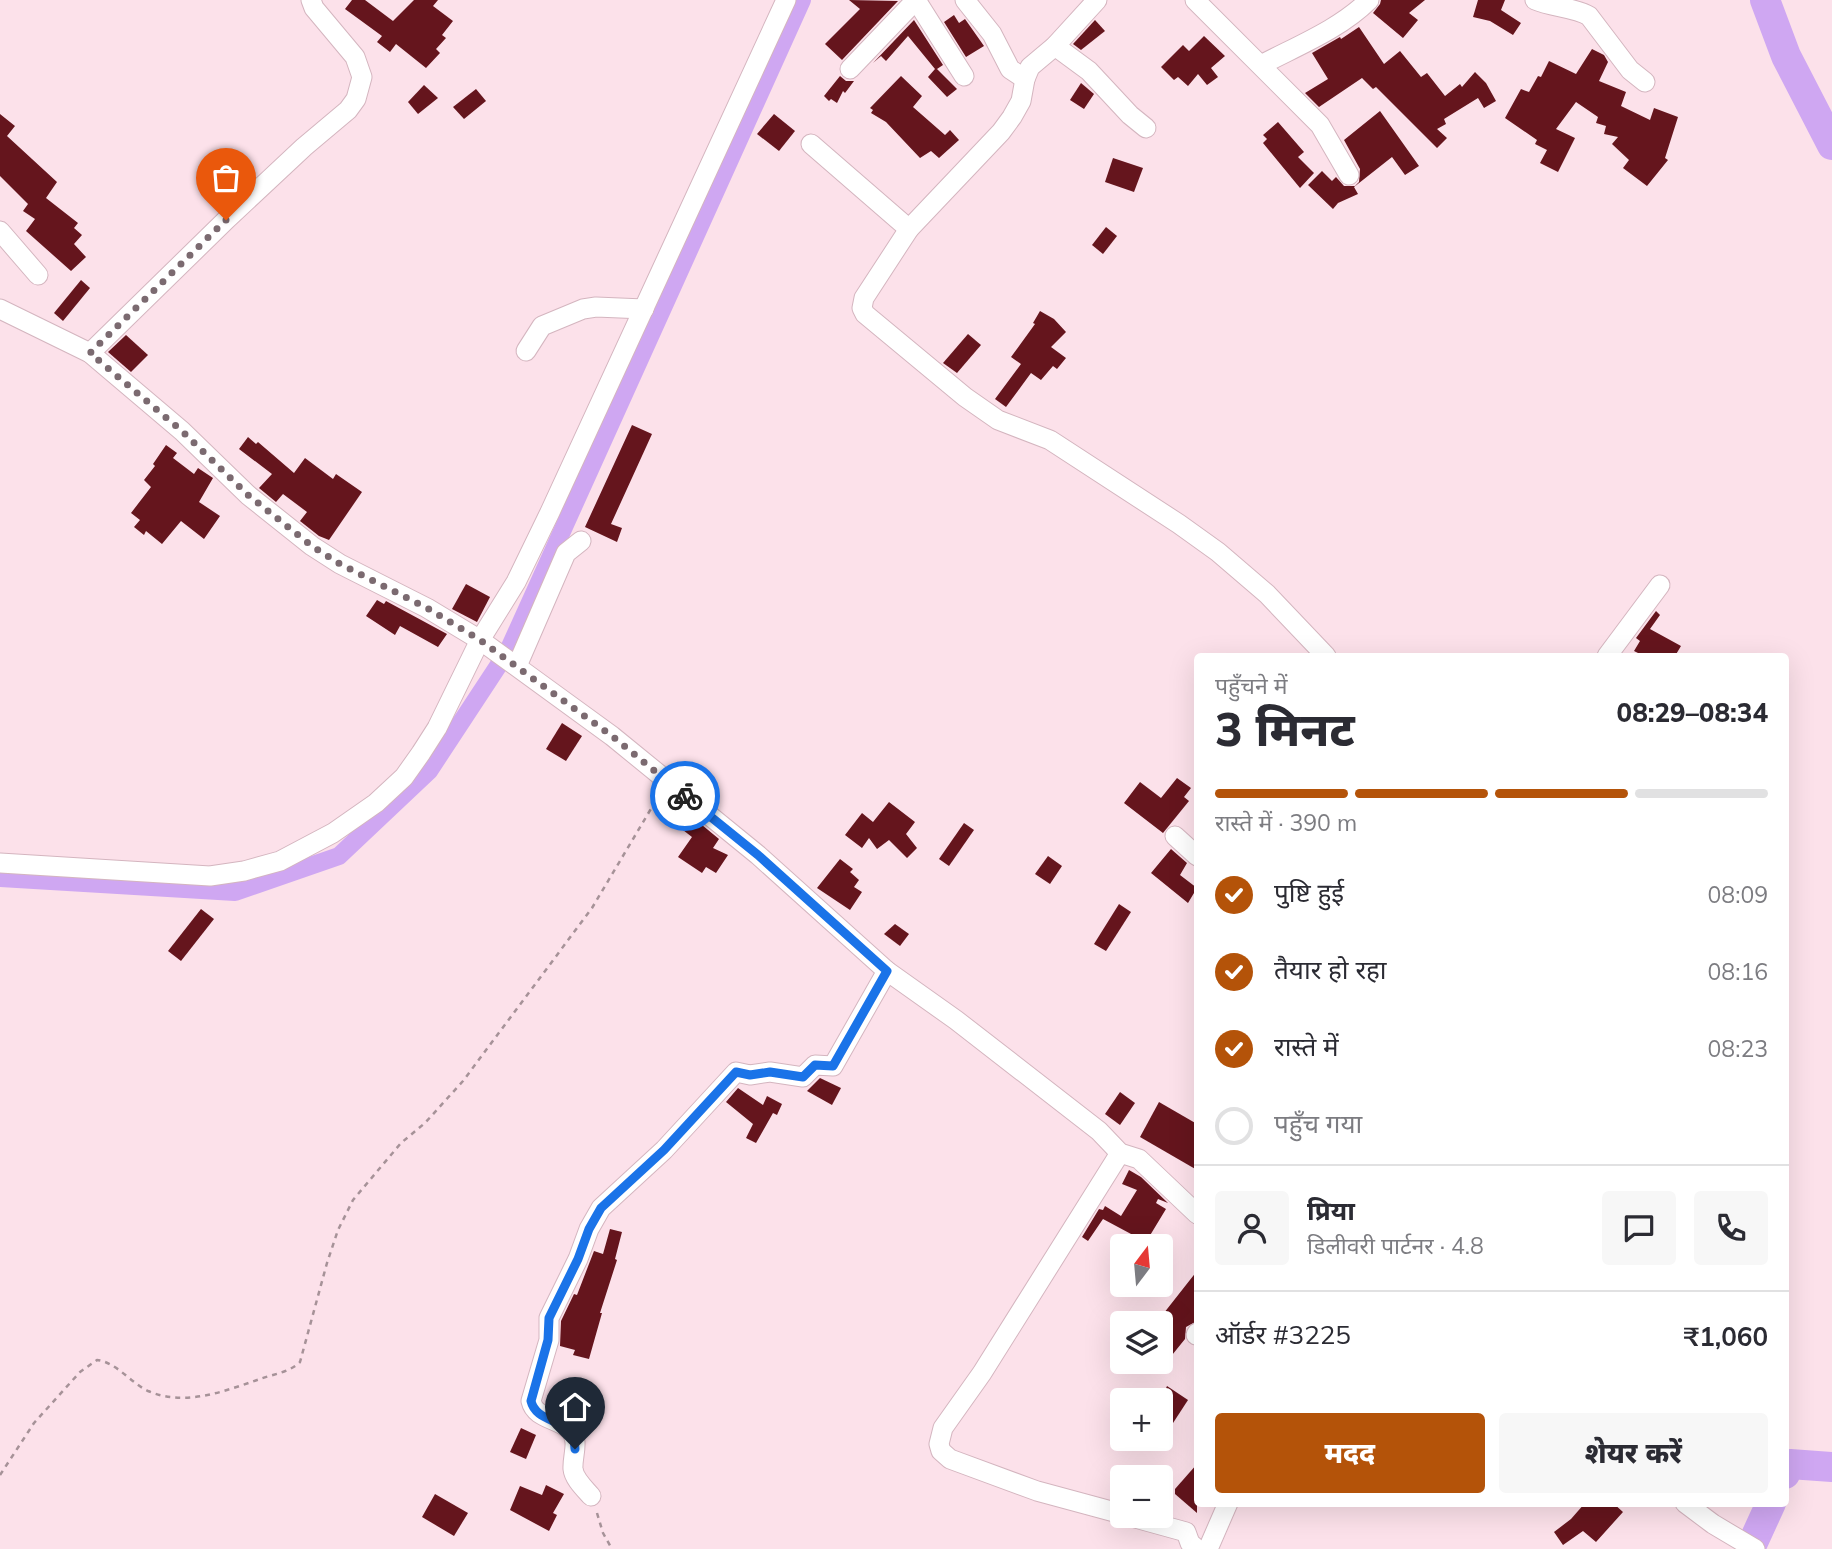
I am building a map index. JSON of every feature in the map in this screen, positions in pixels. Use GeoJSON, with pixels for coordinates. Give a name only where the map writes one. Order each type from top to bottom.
{"type":"FeatureCollection","features":[{"type":"Feature","properties":{"kind":"street"},"geometry":{"type":"LineString","coordinates":[[90,353],[304,147],[348,110],[356,99],[362,77],[355,57],[314,8],[311,0]]}},
{"type":"Feature","properties":{"kind":"street"},"geometry":{"type":"LineString","coordinates":[[0,863],[210,876],[280,862],[333,833],[376,803],[404,777],[487,645],[786,0]]}},
{"type":"Feature","properties":{"kind":"street"},"geometry":{"type":"LineString","coordinates":[[850,69],[916,0],[964,76]]}},
{"type":"Feature","properties":{"kind":"street"},"geometry":{"type":"LineString","coordinates":[[965,0],[992,34],[1010,69],[1024,79]]}},
{"type":"Feature","properties":{"kind":"street"},"geometry":{"type":"LineString","coordinates":[[1097,0],[1055,46],[1030,67],[1024,79],[1021,101],[1001,132],[909,229],[864,298],[862,308],[865,314],[965,397],[998,420],[1050,440],[1218,552],[1267,594],[1323,653]]}},
{"type":"Feature","properties":{"kind":"street"},"geometry":{"type":"LineString","coordinates":[[1195,0],[1320,125],[1349,175]]}},
{"type":"Feature","properties":{"kind":"street"},"geometry":{"type":"LineString","coordinates":[[1261,65],[1315,37],[1359,10],[1369,0]]}},
{"type":"Feature","properties":{"kind":"street"},"geometry":{"type":"LineString","coordinates":[[1535,0],[1589,16],[1630,71],[1645,82]]}},
{"type":"Feature","properties":{"kind":"street"},"geometry":{"type":"LineString","coordinates":[[1055,46],[1089,71],[1129,115],[1146,128]]}},
{"type":"Feature","properties":{"kind":"street"},"geometry":{"type":"LineString","coordinates":[[811,144],[909,229]]}},
{"type":"Feature","properties":{"kind":"street"},"geometry":{"type":"LineString","coordinates":[[0,230],[38,275]]}},
{"type":"Feature","properties":{"kind":"street"},"geometry":{"type":"LineString","coordinates":[[526,351],[541,326],[583,309],[644,309]]}},
{"type":"Feature","properties":{"kind":"street"},"geometry":{"type":"LineString","coordinates":[[0,310],[90,353],[182,431],[248,495],[312,546],[487,645],[612,736],[758,855],[887,971],[956,1020],[1099,1131],[1120,1153],[1139,1159],[1194,1211]]}},
{"type":"Feature","properties":{"kind":"street"},"geometry":{"type":"LineString","coordinates":[[516,665],[566,553],[581,541]]}},
{"type":"Feature","properties":{"kind":"street"},"geometry":{"type":"LineString","coordinates":[[1609,653],[1660,585]]}},
{"type":"Feature","properties":{"kind":"street"},"geometry":{"type":"LineString","coordinates":[[1175,836],[1194,853]]}},
{"type":"Feature","properties":{"kind":"street"},"geometry":{"type":"LineString","coordinates":[[592,1496],[573,1469],[575,1442],[570,1430],[537,1412],[531,1401],[548,1340],[549,1318],[578,1259],[589,1229],[601,1208],[664,1150],[736,1072],[750,1075],[770,1072],[803,1077],[815,1065],[833,1066],[887,971]]}},
{"type":"Feature","properties":{"kind":"street"},"geometry":{"type":"LineString","coordinates":[[1110,1511],[1037,1491],[950,1459],[941,1451],[939,1444],[943,1428],[982,1373],[1120,1153]]}},
{"type":"Feature","properties":{"kind":"street"},"geometry":{"type":"LineString","coordinates":[[1208,1549],[1226,1507]]}},
{"type":"Feature","properties":{"kind":"street"},"geometry":{"type":"LineString","coordinates":[[1690,1507],[1755,1549]]}},
{"type":"Feature","properties":{"kind":"street"},"geometry":{"type":"LineString","coordinates":[[1172,1528],[1186,1532],[1190,1543],[1197,1549]]}},
{"type":"Feature","properties":{"kind":"path"},"geometry":{"type":"LineString","coordinates":[[0,1475],[34,1423],[80,1372],[97,1360],[107,1363],[149,1391],[188,1397],[212,1395],[233,1389],[289,1369],[300,1362],[327,1262],[352,1200],[401,1143],[450,1097],[592,908],[663,789],[676,788]]}},
{"type":"Feature","properties":{"kind":"path"},"geometry":{"type":"LineString","coordinates":[[592,1496],[603,1533],[611,1549]]}},
{"type":"Feature","properties":{"kind":"building"},"geometry":{"type":"Polygon","coordinates":[[[352,0],[365,0],[393,21],[414,0],[438,0],[433,6],[453,21],[442,35],[446,38],[436,49],[440,53],[426,68],[396,44],[390,52],[377,42],[382,36],[345,9],[352,0]]]}},
{"type":"Feature","properties":{"kind":"building"},"geometry":{"type":"Polygon","coordinates":[[[849,0],[898,1],[842,60],[825,44],[860,9],[849,0]]]}},
{"type":"Feature","properties":{"kind":"building"},"geometry":{"type":"Polygon","coordinates":[[[1381,0],[1425,0],[1409,13],[1418,20],[1403,38],[1373,13],[1381,0]]]}},
{"type":"Feature","properties":{"kind":"building"},"geometry":{"type":"Polygon","coordinates":[[[1478,0],[1505,0],[1501,10],[1521,23],[1513,35],[1490,21],[1473,17],[1478,0]]]}},
{"type":"Feature","properties":{"kind":"building"},"geometry":{"type":"Polygon","coordinates":[[[954,15],[959,23],[965,19],[984,46],[966,57],[944,22],[954,15]]]}},
{"type":"Feature","properties":{"kind":"building"},"geometry":{"type":"Polygon","coordinates":[[[914,20],[943,65],[937,69],[957,89],[947,97],[928,77],[935,69],[908,36],[886,61],[881,56],[873,63],[914,20]]]}},
{"type":"Feature","properties":{"kind":"building"},"geometry":{"type":"Polygon","coordinates":[[[1095,20],[1105,31],[1081,50],[1073,44],[1095,20]]]}},
{"type":"Feature","properties":{"kind":"building"},"geometry":{"type":"Polygon","coordinates":[[[1359,27],[1384,64],[1400,51],[1421,77],[1427,73],[1445,96],[1460,84],[1462,87],[1475,72],[1486,83],[1496,101],[1484,108],[1478,98],[1444,119],[1446,124],[1437,129],[1447,138],[1437,148],[1376,87],[1373,89],[1362,78],[1319,107],[1305,93],[1328,79],[1312,53],[1359,27]]]}},
{"type":"Feature","properties":{"kind":"building"},"geometry":{"type":"Polygon","coordinates":[[[1204,36],[1225,56],[1211,68],[1218,77],[1207,85],[1198,74],[1188,86],[1178,77],[1174,80],[1161,67],[1183,45],[1189,51],[1204,36]]]}},
{"type":"Feature","properties":{"kind":"building"},"geometry":{"type":"Polygon","coordinates":[[[1592,49],[1604,55],[1608,62],[1599,81],[1626,92],[1621,106],[1650,120],[1654,108],[1678,117],[1665,158],[1668,160],[1647,186],[1623,168],[1629,160],[1612,144],[1618,137],[1604,134],[1606,126],[1596,123],[1598,117],[1576,102],[1556,129],[1575,138],[1558,172],[1540,163],[1547,150],[1535,144],[1537,140],[1505,118],[1521,89],[1529,92],[1549,61],[1576,74],[1592,49]]]}},
{"type":"Feature","properties":{"kind":"building"},"geometry":{"type":"Polygon","coordinates":[[[840,76],[846,81],[854,81],[845,93],[843,91],[837,103],[831,99],[829,101],[824,96],[840,76]]]}},
{"type":"Feature","properties":{"kind":"building"},"geometry":{"type":"Polygon","coordinates":[[[901,76],[922,96],[913,107],[945,135],[950,130],[959,140],[939,158],[931,151],[920,158],[886,122],[871,113],[873,110],[870,108],[901,76]]]}},
{"type":"Feature","properties":{"kind":"building"},"geometry":{"type":"Polygon","coordinates":[[[1081,83],[1094,94],[1084,109],[1070,100],[1081,83]]]}},
{"type":"Feature","properties":{"kind":"building"},"geometry":{"type":"Polygon","coordinates":[[[424,85],[438,98],[418,114],[408,102],[424,85]]]}},
{"type":"Feature","properties":{"kind":"building"},"geometry":{"type":"Polygon","coordinates":[[[476,89],[486,101],[464,119],[453,107],[476,89]]]}},
{"type":"Feature","properties":{"kind":"building"},"geometry":{"type":"Polygon","coordinates":[[[1380,111],[1419,166],[1405,175],[1392,157],[1354,187],[1358,194],[1338,203],[1333,209],[1308,185],[1322,171],[1332,181],[1336,177],[1344,186],[1355,186],[1359,182],[1360,169],[1344,140],[1380,111]]]}},
{"type":"Feature","properties":{"kind":"building"},"geometry":{"type":"Polygon","coordinates":[[[0,114],[15,126],[7,136],[57,182],[46,198],[78,223],[74,228],[82,235],[74,244],[86,257],[71,271],[26,231],[35,219],[23,211],[28,204],[0,176],[0,114]]]}},
{"type":"Feature","properties":{"kind":"building"},"geometry":{"type":"Polygon","coordinates":[[[774,114],[795,131],[779,151],[757,134],[774,114]]]}},
{"type":"Feature","properties":{"kind":"building"},"geometry":{"type":"Polygon","coordinates":[[[1278,122],[1304,152],[1298,157],[1314,173],[1300,188],[1263,143],[1267,139],[1263,135],[1278,122]]]}},
{"type":"Feature","properties":{"kind":"building"},"geometry":{"type":"Polygon","coordinates":[[[1113,158],[1143,168],[1134,192],[1105,182],[1113,158]]]}},
{"type":"Feature","properties":{"kind":"building"},"geometry":{"type":"Polygon","coordinates":[[[1106,227],[1117,236],[1103,254],[1092,245],[1106,227]]]}},
{"type":"Feature","properties":{"kind":"building"},"geometry":{"type":"Polygon","coordinates":[[[81,280],[90,288],[63,321],[54,313],[81,280]]]}},
{"type":"Feature","properties":{"kind":"building"},"geometry":{"type":"Polygon","coordinates":[[[1040,311],[1054,319],[1066,332],[1051,347],[1066,358],[1057,369],[1053,366],[1041,380],[1031,373],[1006,407],[995,399],[1021,364],[1011,357],[1035,324],[1033,323],[1040,311]]]}},
{"type":"Feature","properties":{"kind":"building"},"geometry":{"type":"Polygon","coordinates":[[[968,334],[981,345],[957,373],[943,363],[968,334]]]}},
{"type":"Feature","properties":{"kind":"building"},"geometry":{"type":"Polygon","coordinates":[[[126,335],[148,355],[131,372],[108,352],[126,335]]]}},
{"type":"Feature","properties":{"kind":"building"},"geometry":{"type":"Polygon","coordinates":[[[632,425],[652,434],[611,524],[622,528],[617,542],[585,527],[632,425]]]}},
{"type":"Feature","properties":{"kind":"building"},"geometry":{"type":"Polygon","coordinates":[[[248,437],[256,444],[258,442],[294,473],[305,458],[333,479],[336,474],[362,492],[329,540],[319,536],[300,521],[307,512],[283,494],[276,502],[259,488],[272,474],[239,449],[248,437]]]}},
{"type":"Feature","properties":{"kind":"building"},"geometry":{"type":"Polygon","coordinates":[[[166,445],[177,453],[173,458],[194,474],[198,468],[213,478],[199,502],[220,516],[204,539],[181,521],[162,544],[146,531],[144,535],[134,527],[140,520],[131,513],[151,487],[144,480],[166,445]]]}},
{"type":"Feature","properties":{"kind":"building"},"geometry":{"type":"Polygon","coordinates":[[[466,584],[490,597],[477,622],[452,609],[466,584]]]}},
{"type":"Feature","properties":{"kind":"building"},"geometry":{"type":"Polygon","coordinates":[[[377,600],[384,604],[386,601],[447,634],[438,647],[400,626],[395,635],[366,616],[377,600]]]}},
{"type":"Feature","properties":{"kind":"building"},"geometry":{"type":"Polygon","coordinates":[[[1656,611],[1660,615],[1650,629],[1681,646],[1677,653],[1638,653],[1634,651],[1640,641],[1636,638],[1656,611]]]}},
{"type":"Feature","properties":{"kind":"building"},"geometry":{"type":"Polygon","coordinates":[[[562,723],[582,736],[566,761],[546,749],[562,723]]]}},
{"type":"Feature","properties":{"kind":"building"},"geometry":{"type":"Polygon","coordinates":[[[1177,778],[1191,788],[1184,797],[1189,801],[1163,833],[1124,803],[1140,782],[1161,798],[1177,778]]]}},
{"type":"Feature","properties":{"kind":"building"},"geometry":{"type":"Polygon","coordinates":[[[668,797],[719,839],[713,848],[728,855],[716,873],[706,867],[702,873],[678,857],[692,837],[657,810],[668,797]]]}},
{"type":"Feature","properties":{"kind":"building"},"geometry":{"type":"Polygon","coordinates":[[[889,802],[915,822],[906,834],[917,848],[907,858],[889,840],[877,849],[869,838],[862,848],[845,835],[862,813],[873,822],[889,802]]]}},
{"type":"Feature","properties":{"kind":"building"},"geometry":{"type":"Polygon","coordinates":[[[964,823],[974,830],[949,866],[939,859],[964,823]]]}},
{"type":"Feature","properties":{"kind":"building"},"geometry":{"type":"Polygon","coordinates":[[[1171,849],[1187,863],[1180,875],[1194,886],[1194,893],[1188,903],[1151,873],[1171,849]]]}},
{"type":"Feature","properties":{"kind":"building"},"geometry":{"type":"Polygon","coordinates":[[[1048,856],[1062,866],[1050,884],[1035,874],[1048,856]]]}},
{"type":"Feature","properties":{"kind":"building"},"geometry":{"type":"Polygon","coordinates":[[[840,859],[853,869],[850,872],[859,880],[854,887],[862,892],[850,910],[817,888],[840,859]]]}},
{"type":"Feature","properties":{"kind":"building"},"geometry":{"type":"Polygon","coordinates":[[[1119,904],[1131,912],[1106,951],[1094,944],[1119,904]]]}},
{"type":"Feature","properties":{"kind":"building"},"geometry":{"type":"Polygon","coordinates":[[[201,909],[214,919],[181,961],[168,951],[201,909]]]}},
{"type":"Feature","properties":{"kind":"building"},"geometry":{"type":"Polygon","coordinates":[[[895,924],[909,934],[900,946],[884,934],[895,924]]]}},
{"type":"Feature","properties":{"kind":"building"},"geometry":{"type":"Polygon","coordinates":[[[820,1078],[841,1088],[832,1105],[807,1091],[820,1078]]]}},
{"type":"Feature","properties":{"kind":"building"},"geometry":{"type":"Polygon","coordinates":[[[738,1088],[763,1105],[767,1096],[782,1104],[777,1115],[773,1113],[756,1143],[746,1138],[753,1124],[726,1102],[738,1088]]]}},
{"type":"Feature","properties":{"kind":"building"},"geometry":{"type":"Polygon","coordinates":[[[1120,1092],[1135,1103],[1120,1125],[1105,1114],[1120,1092]]]}},
{"type":"Feature","properties":{"kind":"building"},"geometry":{"type":"Polygon","coordinates":[[[1159,1102],[1194,1122],[1194,1168],[1140,1137],[1159,1102]]]}},
{"type":"Feature","properties":{"kind":"building"},"geometry":{"type":"Polygon","coordinates":[[[1129,1170],[1141,1177],[1168,1203],[1158,1199],[1156,1203],[1166,1209],[1151,1234],[1131,1234],[1103,1219],[1088,1241],[1082,1237],[1099,1209],[1103,1210],[1105,1206],[1121,1216],[1137,1190],[1122,1184],[1129,1170]]]}},
{"type":"Feature","properties":{"kind":"building"},"geometry":{"type":"Polygon","coordinates":[[[610,1229],[622,1232],[615,1259],[617,1260],[589,1359],[573,1355],[575,1350],[560,1346],[561,1321],[574,1294],[577,1295],[594,1251],[603,1254],[610,1229]]]}},
{"type":"Feature","properties":{"kind":"building"},"geometry":{"type":"Polygon","coordinates":[[[1194,1275],[1194,1323],[1186,1327],[1185,1339],[1173,1354],[1173,1311],[1166,1311],[1194,1275]]]}},
{"type":"Feature","properties":{"kind":"building"},"geometry":{"type":"Polygon","coordinates":[[[1173,1390],[1188,1400],[1173,1423],[1173,1390]]]}},
{"type":"Feature","properties":{"kind":"building"},"geometry":{"type":"Polygon","coordinates":[[[521,1428],[536,1435],[526,1459],[510,1452],[521,1428]]]}},
{"type":"Feature","properties":{"kind":"building"},"geometry":{"type":"Polygon","coordinates":[[[1194,1467],[1194,1507],[1197,1507],[1197,1513],[1175,1494],[1175,1489],[1194,1467]]]}},
{"type":"Feature","properties":{"kind":"building"},"geometry":{"type":"Polygon","coordinates":[[[546,1485],[564,1494],[553,1513],[557,1515],[549,1531],[510,1510],[520,1486],[542,1495],[546,1485]]]}},
{"type":"Feature","properties":{"kind":"building"},"geometry":{"type":"Polygon","coordinates":[[[435,1494],[468,1513],[454,1536],[422,1517],[435,1494]]]}},
{"type":"Feature","properties":{"kind":"building"},"geometry":{"type":"Polygon","coordinates":[[[1582,1507],[1617,1507],[1623,1512],[1596,1542],[1583,1531],[1563,1545],[1554,1532],[1582,1507]]]}},
{"type":"Feature","properties":{"kind":"waterway"},"geometry":{"type":"LineString","coordinates":[[0,878],[235,892],[339,856],[429,771],[508,651],[802,0]]}},
{"type":"Feature","properties":{"kind":"waterway"},"geometry":{"type":"LineString","coordinates":[[1765,0],[1786,56],[1832,145]]}},
{"type":"Feature","properties":{"kind":"waterway"},"geometry":{"type":"LineString","coordinates":[[1789,1466],[1832,1467]]}},
{"type":"Feature","properties":{"kind":"waterway"},"geometry":{"type":"LineString","coordinates":[[1750,1549],[1769,1507]]}},
{"type":"Feature","properties":{"kind":"way so far"},"geometry":{"type":"LineString","coordinates":[[226,220],[90,353],[182,431],[248,495],[312,546],[480,640],[612,736],[685,796]]}},
{"type":"Feature","properties":{"kind":"route"},"geometry":{"type":"LineString","coordinates":[[575,1449],[570,1430],[537,1412],[531,1401],[548,1340],[549,1318],[601,1208],[664,1150],[736,1072],[750,1075],[770,1072],[803,1077],[815,1065],[833,1066],[887,971],[758,855],[685,796]]}}]}
